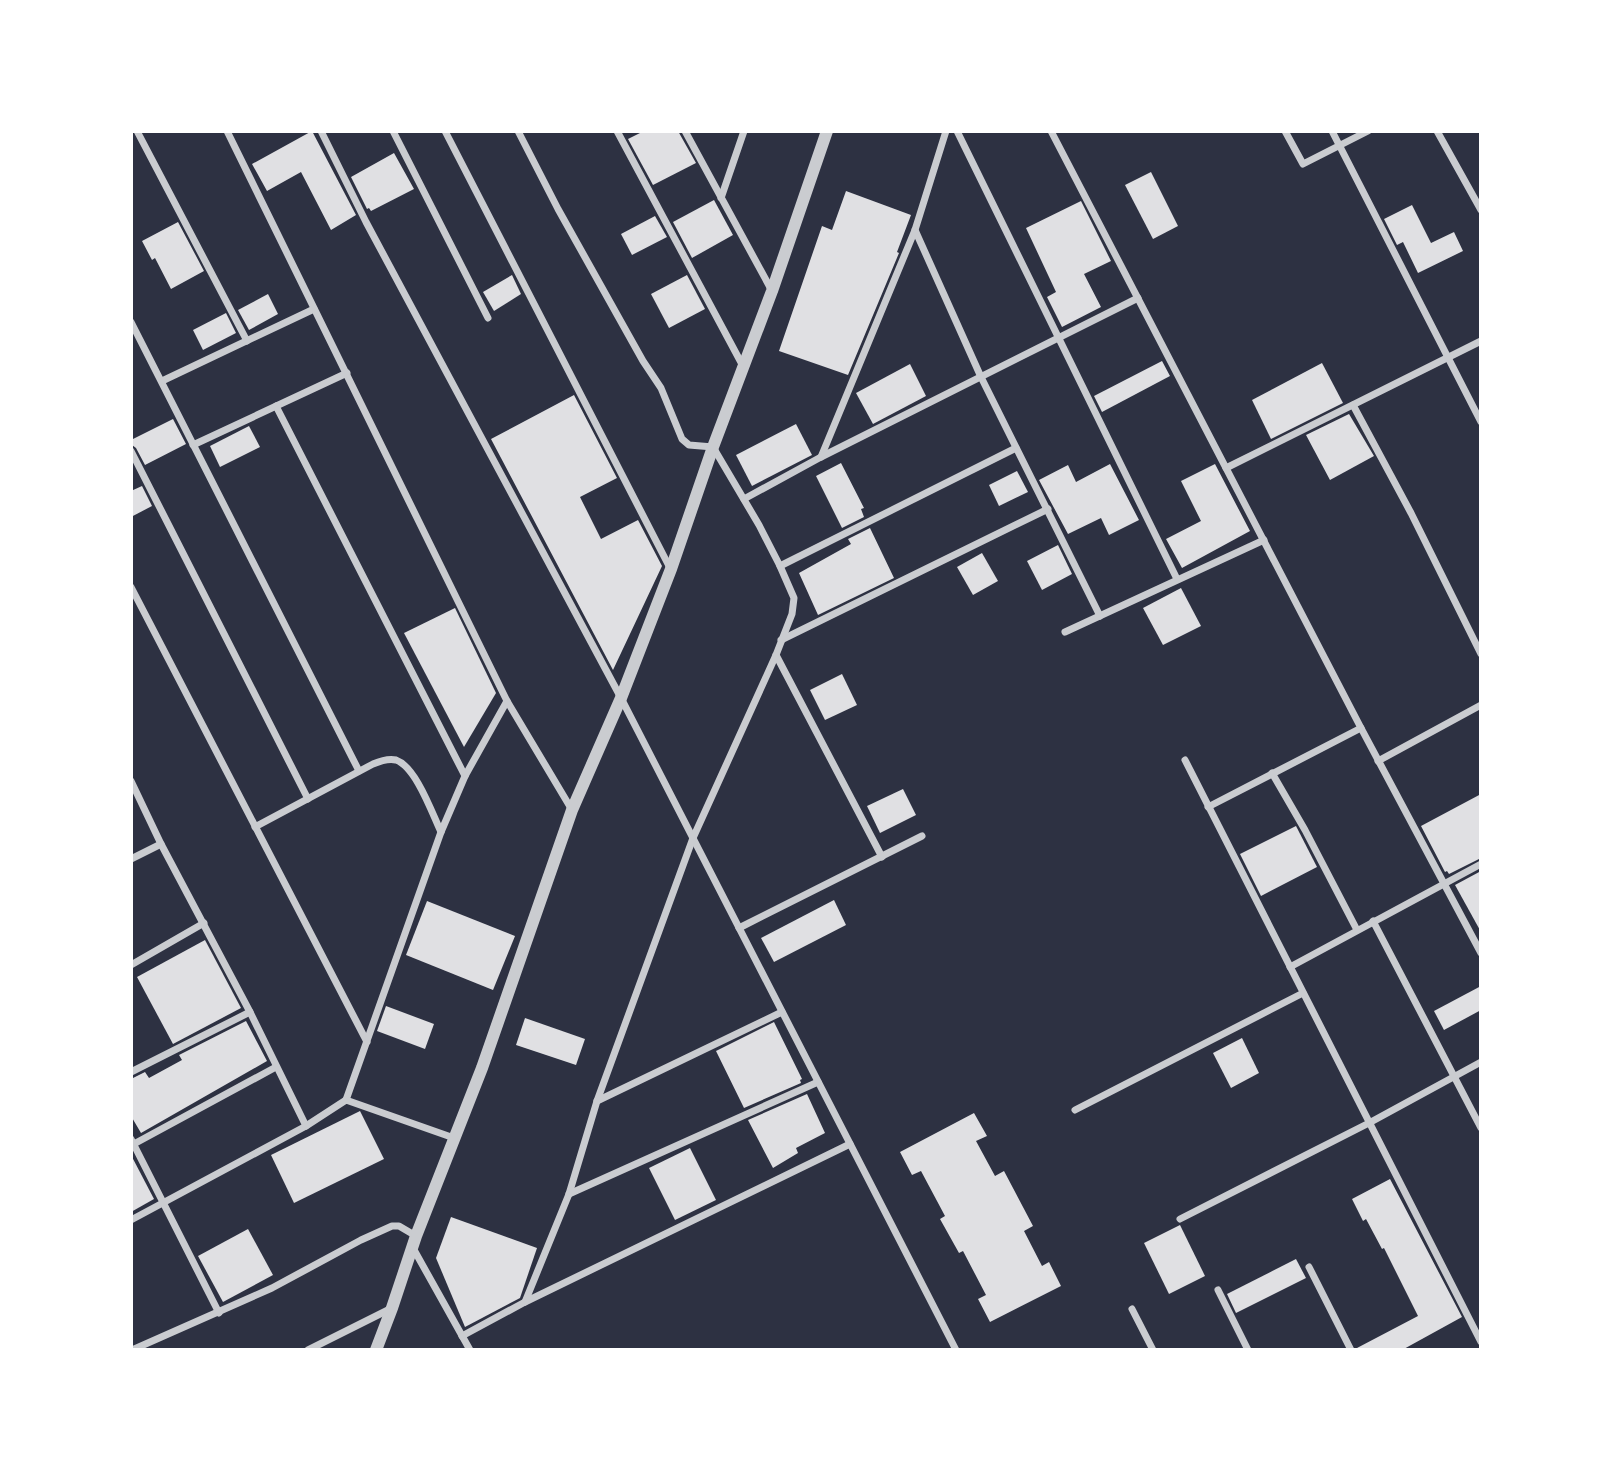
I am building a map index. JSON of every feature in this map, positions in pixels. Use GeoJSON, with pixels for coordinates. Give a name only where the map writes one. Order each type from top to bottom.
{"type":"FeatureCollection","features":[{"type":"Feature","properties":{"kind":"street"},"geometry":{"type":"LineString","coordinates":[[137,131],[247,341]]}},
{"type":"Feature","properties":{"kind":"street"},"geometry":{"type":"LineString","coordinates":[[228,131],[507,701],[572,810]]}},
{"type":"Feature","properties":{"kind":"street"},"geometry":{"type":"LineString","coordinates":[[321,131],[366,222],[621,698],[956,1350]]}},
{"type":"Feature","properties":{"kind":"street"},"geometry":{"type":"LineString","coordinates":[[393,131],[488,318]]}},
{"type":"Feature","properties":{"kind":"street"},"geometry":{"type":"LineString","coordinates":[[445,131],[671,569]]}},
{"type":"Feature","properties":{"kind":"street"},"geometry":{"type":"LineString","coordinates":[[518,131],[558,209],[643,361],[662,388],[682,439],[689,445],[713,447]]}},
{"type":"Feature","properties":{"kind":"street"},"geometry":{"type":"LineString","coordinates":[[617,131],[744,368]]}},
{"type":"Feature","properties":{"kind":"street"},"geometry":{"type":"LineString","coordinates":[[685,131],[772,291]]}},
{"type":"Feature","properties":{"kind":"street"},"geometry":{"type":"LineString","coordinates":[[721,198],[744,131]]}},
{"type":"Feature","properties":{"kind":"street"},"geometry":{"type":"LineString","coordinates":[[376,1350],[414,1242],[482,1068],[572,810],[621,698],[671,569],[827,131]]}},
{"type":"Feature","properties":{"kind":"street"},"geometry":{"type":"LineString","coordinates":[[821,457],[915,230],[946,131]]}},
{"type":"Feature","properties":{"kind":"street"},"geometry":{"type":"LineString","coordinates":[[957,131],[1177,579]]}},
{"type":"Feature","properties":{"kind":"street"},"geometry":{"type":"LineString","coordinates":[[1052,131],[1378,761],[1481,953]]}},
{"type":"Feature","properties":{"kind":"street"},"geometry":{"type":"LineString","coordinates":[[1285,131],[1303,164],[1368,131]]}},
{"type":"Feature","properties":{"kind":"street"},"geometry":{"type":"LineString","coordinates":[[1332,131],[1481,422]]}},
{"type":"Feature","properties":{"kind":"street"},"geometry":{"type":"LineString","coordinates":[[1437,131],[1481,210]]}},
{"type":"Feature","properties":{"kind":"street"},"geometry":{"type":"LineString","coordinates":[[915,230],[981,377],[1100,616]]}},
{"type":"Feature","properties":{"kind":"street"},"geometry":{"type":"LineString","coordinates":[[744,499],[821,457],[1138,298]]}},
{"type":"Feature","properties":{"kind":"street"},"geometry":{"type":"LineString","coordinates":[[162,381],[314,309]]}},
{"type":"Feature","properties":{"kind":"street"},"geometry":{"type":"LineString","coordinates":[[131,322],[359,771]]}},
{"type":"Feature","properties":{"kind":"street"},"geometry":{"type":"LineString","coordinates":[[1226,468],[1481,341]]}},
{"type":"Feature","properties":{"kind":"street"},"geometry":{"type":"LineString","coordinates":[[193,445],[346,373]]}},
{"type":"Feature","properties":{"kind":"street"},"geometry":{"type":"LineString","coordinates":[[1353,404],[1481,654]]}},
{"type":"Feature","properties":{"kind":"street"},"geometry":{"type":"LineString","coordinates":[[276,406],[465,776]]}},
{"type":"Feature","properties":{"kind":"street"},"geometry":{"type":"LineString","coordinates":[[525,1302],[569,1194],[597,1101],[693,838],[792,614],[794,598],[780,566],[713,447]]}},
{"type":"Feature","properties":{"kind":"street"},"geometry":{"type":"LineString","coordinates":[[780,566],[1016,448]]}},
{"type":"Feature","properties":{"kind":"street"},"geometry":{"type":"LineString","coordinates":[[131,451],[308,799]]}},
{"type":"Feature","properties":{"kind":"street"},"geometry":{"type":"LineString","coordinates":[[781,640],[1048,509]]}},
{"type":"Feature","properties":{"kind":"street"},"geometry":{"type":"LineString","coordinates":[[1065,632],[1264,540]]}},
{"type":"Feature","properties":{"kind":"street"},"geometry":{"type":"LineString","coordinates":[[131,587],[366,1042]]}},
{"type":"Feature","properties":{"kind":"street"},"geometry":{"type":"LineString","coordinates":[[776,655],[882,857]]}},
{"type":"Feature","properties":{"kind":"street"},"geometry":{"type":"LineString","coordinates":[[131,1220],[306,1126],[346,1100],[441,832],[465,776],[507,701]]}},
{"type":"Feature","properties":{"kind":"street"},"geometry":{"type":"LineString","coordinates":[[1378,761],[1481,705]]}},
{"type":"Feature","properties":{"kind":"street"},"geometry":{"type":"LineString","coordinates":[[1208,807],[1361,728]]}},
{"type":"Feature","properties":{"kind":"street"},"geometry":{"type":"LineString","coordinates":[[255,827],[359,771],[383,760],[395,760],[406,767],[419,785],[441,832]]}},
{"type":"Feature","properties":{"kind":"street"},"geometry":{"type":"LineString","coordinates":[[1185,760],[1481,1342]]}},
{"type":"Feature","properties":{"kind":"street"},"geometry":{"type":"LineString","coordinates":[[1272,773],[1357,930]]}},
{"type":"Feature","properties":{"kind":"street"},"geometry":{"type":"LineString","coordinates":[[131,781],[306,1126]]}},
{"type":"Feature","properties":{"kind":"street"},"geometry":{"type":"LineString","coordinates":[[739,928],[922,836]]}},
{"type":"Feature","properties":{"kind":"street"},"geometry":{"type":"LineString","coordinates":[[131,859],[162,844]]}},
{"type":"Feature","properties":{"kind":"street"},"geometry":{"type":"LineString","coordinates":[[1290,967],[1481,864]]}},
{"type":"Feature","properties":{"kind":"street"},"geometry":{"type":"LineString","coordinates":[[1373,922],[1481,1128]]}},
{"type":"Feature","properties":{"kind":"street"},"geometry":{"type":"LineString","coordinates":[[131,965],[204,923]]}},
{"type":"Feature","properties":{"kind":"street"},"geometry":{"type":"LineString","coordinates":[[1075,1110],[1303,993]]}},
{"type":"Feature","properties":{"kind":"street"},"geometry":{"type":"LineString","coordinates":[[131,1072],[250,1012]]}},
{"type":"Feature","properties":{"kind":"street"},"geometry":{"type":"LineString","coordinates":[[597,1101],[782,1012]]}},
{"type":"Feature","properties":{"kind":"street"},"geometry":{"type":"LineString","coordinates":[[1180,1219],[1369,1123],[1481,1062]]}},
{"type":"Feature","properties":{"kind":"street"},"geometry":{"type":"LineString","coordinates":[[219,1313],[132,1143],[276,1067]]}},
{"type":"Feature","properties":{"kind":"street"},"geometry":{"type":"LineString","coordinates":[[569,1194],[818,1082]]}},
{"type":"Feature","properties":{"kind":"street"},"geometry":{"type":"LineString","coordinates":[[346,1100],[454,1138]]}},
{"type":"Feature","properties":{"kind":"street"},"geometry":{"type":"LineString","coordinates":[[462,1336],[525,1302],[850,1144]]}},
{"type":"Feature","properties":{"kind":"street"},"geometry":{"type":"LineString","coordinates":[[132,1350],[272,1289],[392,1226],[399,1226],[414,1242],[470,1350]]}},
{"type":"Feature","properties":{"kind":"street"},"geometry":{"type":"LineString","coordinates":[[1309,1267],[1351,1350]]}},
{"type":"Feature","properties":{"kind":"street"},"geometry":{"type":"LineString","coordinates":[[1218,1290],[1248,1350]]}},
{"type":"Feature","properties":{"kind":"street"},"geometry":{"type":"LineString","coordinates":[[308,1350],[393,1308]]}},
{"type":"Feature","properties":{"kind":"street"},"geometry":{"type":"LineString","coordinates":[[1132,1309],[1153,1350]]}},
{"type":"Feature","properties":{"kind":"building"},"geometry":{"type":"Polygon","coordinates":[[[312,131],[356,215],[331,230],[301,172],[267,191],[252,164],[312,131]]]}},
{"type":"Feature","properties":{"kind":"building"},"geometry":{"type":"Polygon","coordinates":[[[644,131],[678,131],[696,163],[653,185],[628,139],[644,131]]]}},
{"type":"Feature","properties":{"kind":"building"},"geometry":{"type":"Polygon","coordinates":[[[394,153],[414,189],[371,211],[367,209],[351,177],[394,153]]]}},
{"type":"Feature","properties":{"kind":"building"},"geometry":{"type":"Polygon","coordinates":[[[1151,172],[1178,226],[1153,239],[1125,185],[1151,172]]]}},
{"type":"Feature","properties":{"kind":"building"},"geometry":{"type":"Polygon","coordinates":[[[846,191],[911,215],[897,252],[899,253],[848,375],[779,351],[822,226],[832,230],[846,191]]]}},
{"type":"Feature","properties":{"kind":"building"},"geometry":{"type":"Polygon","coordinates":[[[714,200],[733,235],[692,258],[673,222],[714,200]]]}},
{"type":"Feature","properties":{"kind":"building"},"geometry":{"type":"Polygon","coordinates":[[[1081,201],[1111,261],[1084,274],[1101,307],[1062,327],[1047,297],[1056,292],[1026,228],[1081,201]]]}},
{"type":"Feature","properties":{"kind":"building"},"geometry":{"type":"Polygon","coordinates":[[[1412,205],[1431,243],[1454,232],[1463,251],[1418,273],[1403,242],[1397,245],[1384,219],[1412,205]]]}},
{"type":"Feature","properties":{"kind":"building"},"geometry":{"type":"Polygon","coordinates":[[[655,216],[667,237],[632,255],[621,234],[655,216]]]}},
{"type":"Feature","properties":{"kind":"building"},"geometry":{"type":"Polygon","coordinates":[[[178,222],[204,271],[171,289],[155,258],[152,260],[142,241],[178,222]]]}},
{"type":"Feature","properties":{"kind":"building"},"geometry":{"type":"Polygon","coordinates":[[[512,275],[521,294],[494,311],[483,292],[512,275]]]}},
{"type":"Feature","properties":{"kind":"building"},"geometry":{"type":"Polygon","coordinates":[[[687,275],[705,309],[669,328],[651,294],[687,275]]]}},
{"type":"Feature","properties":{"kind":"building"},"geometry":{"type":"Polygon","coordinates":[[[268,294],[278,314],[249,330],[238,310],[268,294]]]}},
{"type":"Feature","properties":{"kind":"building"},"geometry":{"type":"Polygon","coordinates":[[[226,313],[236,333],[203,350],[193,330],[226,313]]]}},
{"type":"Feature","properties":{"kind":"building"},"geometry":{"type":"Polygon","coordinates":[[[1162,361],[1170,376],[1102,412],[1094,396],[1162,361]]]}},
{"type":"Feature","properties":{"kind":"building"},"geometry":{"type":"Polygon","coordinates":[[[1322,363],[1343,403],[1271,439],[1252,400],[1322,363]]]}},
{"type":"Feature","properties":{"kind":"building"},"geometry":{"type":"Polygon","coordinates":[[[910,364],[926,396],[873,424],[856,393],[910,364]]]}},
{"type":"Feature","properties":{"kind":"building"},"geometry":{"type":"Polygon","coordinates":[[[574,395],[617,478],[580,497],[601,539],[638,520],[662,566],[613,670],[491,439],[574,395]]]}},
{"type":"Feature","properties":{"kind":"building"},"geometry":{"type":"Polygon","coordinates":[[[1349,414],[1374,456],[1330,480],[1306,435],[1349,414]]]}},
{"type":"Feature","properties":{"kind":"building"},"geometry":{"type":"Polygon","coordinates":[[[173,419],[186,444],[145,465],[131,440],[173,419]]]}},
{"type":"Feature","properties":{"kind":"building"},"geometry":{"type":"Polygon","coordinates":[[[796,424],[812,455],[752,486],[736,455],[796,424]]]}},
{"type":"Feature","properties":{"kind":"building"},"geometry":{"type":"Polygon","coordinates":[[[249,426],[260,447],[220,467],[210,446],[249,426]]]}},
{"type":"Feature","properties":{"kind":"building"},"geometry":{"type":"Polygon","coordinates":[[[841,463],[864,508],[861,509],[864,517],[842,528],[816,476],[841,463]]]}},
{"type":"Feature","properties":{"kind":"building"},"geometry":{"type":"Polygon","coordinates":[[[1110,464],[1139,520],[1109,535],[1101,518],[1068,534],[1039,480],[1068,465],[1076,482],[1110,464]]]}},
{"type":"Feature","properties":{"kind":"building"},"geometry":{"type":"Polygon","coordinates":[[[1215,464],[1250,531],[1182,568],[1166,539],[1201,521],[1181,481],[1215,464]]]}},
{"type":"Feature","properties":{"kind":"building"},"geometry":{"type":"Polygon","coordinates":[[[1017,471],[1028,492],[999,506],[989,485],[1017,471]]]}},
{"type":"Feature","properties":{"kind":"building"},"geometry":{"type":"Polygon","coordinates":[[[142,486],[152,506],[131,517],[131,491],[142,486]]]}},
{"type":"Feature","properties":{"kind":"building"},"geometry":{"type":"Polygon","coordinates":[[[870,528],[894,578],[818,615],[799,573],[851,544],[848,539],[870,528]]]}},
{"type":"Feature","properties":{"kind":"building"},"geometry":{"type":"Polygon","coordinates":[[[1058,545],[1072,574],[1042,590],[1027,561],[1058,545]]]}},
{"type":"Feature","properties":{"kind":"building"},"geometry":{"type":"Polygon","coordinates":[[[982,553],[998,581],[973,595],[957,567],[982,553]]]}},
{"type":"Feature","properties":{"kind":"building"},"geometry":{"type":"Polygon","coordinates":[[[1181,588],[1201,626],[1163,645],[1143,608],[1181,588]]]}},
{"type":"Feature","properties":{"kind":"building"},"geometry":{"type":"Polygon","coordinates":[[[455,608],[496,693],[464,747],[404,633],[455,608]]]}},
{"type":"Feature","properties":{"kind":"building"},"geometry":{"type":"Polygon","coordinates":[[[842,674],[857,705],[825,720],[810,690],[842,674]]]}},
{"type":"Feature","properties":{"kind":"building"},"geometry":{"type":"Polygon","coordinates":[[[903,789],[916,815],[880,833],[867,806],[903,789]]]}},
{"type":"Feature","properties":{"kind":"building"},"geometry":{"type":"Polygon","coordinates":[[[1481,794],[1481,858],[1449,874],[1445,872],[1421,826],[1481,794]]]}},
{"type":"Feature","properties":{"kind":"building"},"geometry":{"type":"Polygon","coordinates":[[[1296,826],[1317,867],[1261,896],[1240,854],[1296,826]]]}},
{"type":"Feature","properties":{"kind":"building"},"geometry":{"type":"Polygon","coordinates":[[[1481,871],[1481,932],[1455,885],[1481,871]]]}},
{"type":"Feature","properties":{"kind":"building"},"geometry":{"type":"Polygon","coordinates":[[[834,900],[846,925],[774,962],[761,938],[834,900]]]}},
{"type":"Feature","properties":{"kind":"building"},"geometry":{"type":"Polygon","coordinates":[[[427,901],[515,936],[493,990],[406,955],[427,901]]]}},
{"type":"Feature","properties":{"kind":"building"},"geometry":{"type":"Polygon","coordinates":[[[205,940],[241,1008],[173,1044],[137,977],[205,940]]]}},
{"type":"Feature","properties":{"kind":"building"},"geometry":{"type":"Polygon","coordinates":[[[1481,986],[1481,1010],[1444,1030],[1434,1011],[1481,986]]]}},
{"type":"Feature","properties":{"kind":"building"},"geometry":{"type":"Polygon","coordinates":[[[386,1006],[434,1024],[425,1049],[377,1031],[386,1006]]]}},
{"type":"Feature","properties":{"kind":"building"},"geometry":{"type":"Polygon","coordinates":[[[525,1018],[585,1039],[576,1065],[516,1045],[525,1018]]]}},
{"type":"Feature","properties":{"kind":"building"},"geometry":{"type":"Polygon","coordinates":[[[246,1021],[267,1061],[141,1133],[131,1116],[131,1079],[145,1072],[149,1078],[182,1060],[179,1055],[246,1021]]]}},
{"type":"Feature","properties":{"kind":"building"},"geometry":{"type":"Polygon","coordinates":[[[774,1022],[802,1079],[801,1083],[744,1108],[716,1051],[774,1022]]]}},
{"type":"Feature","properties":{"kind":"building"},"geometry":{"type":"Polygon","coordinates":[[[1242,1038],[1259,1073],[1231,1088],[1213,1053],[1242,1038]]]}},
{"type":"Feature","properties":{"kind":"building"},"geometry":{"type":"Polygon","coordinates":[[[807,1094],[825,1133],[796,1148],[798,1153],[773,1168],[748,1120],[807,1094]]]}},
{"type":"Feature","properties":{"kind":"building"},"geometry":{"type":"Polygon","coordinates":[[[360,1111],[384,1159],[294,1203],[271,1155],[360,1111]]]}},
{"type":"Feature","properties":{"kind":"building"},"geometry":{"type":"Polygon","coordinates":[[[974,1113],[987,1136],[976,1141],[995,1176],[1004,1171],[1033,1226],[1024,1231],[1042,1266],[1049,1262],[1061,1286],[990,1322],[978,1299],[986,1295],[963,1251],[959,1253],[940,1219],[945,1216],[921,1171],[912,1175],[900,1152],[974,1113]]]}},
{"type":"Feature","properties":{"kind":"building"},"geometry":{"type":"Polygon","coordinates":[[[690,1148],[716,1200],[675,1220],[649,1168],[690,1148]]]}},
{"type":"Feature","properties":{"kind":"building"},"geometry":{"type":"Polygon","coordinates":[[[131,1155],[154,1199],[131,1212],[131,1155]]]}},
{"type":"Feature","properties":{"kind":"building"},"geometry":{"type":"Polygon","coordinates":[[[1390,1179],[1462,1317],[1402,1350],[1357,1350],[1418,1316],[1384,1248],[1382,1249],[1366,1219],[1363,1221],[1352,1199],[1390,1179]]]}},
{"type":"Feature","properties":{"kind":"building"},"geometry":{"type":"Polygon","coordinates":[[[451,1217],[537,1248],[520,1298],[465,1327],[436,1258],[451,1217]]]}},
{"type":"Feature","properties":{"kind":"building"},"geometry":{"type":"Polygon","coordinates":[[[1180,1225],[1205,1276],[1169,1294],[1144,1243],[1180,1225]]]}},
{"type":"Feature","properties":{"kind":"building"},"geometry":{"type":"Polygon","coordinates":[[[248,1229],[273,1275],[223,1302],[198,1256],[248,1229]]]}},
{"type":"Feature","properties":{"kind":"building"},"geometry":{"type":"Polygon","coordinates":[[[1296,1259],[1306,1278],[1236,1313],[1227,1294],[1296,1259]]]}}]}
